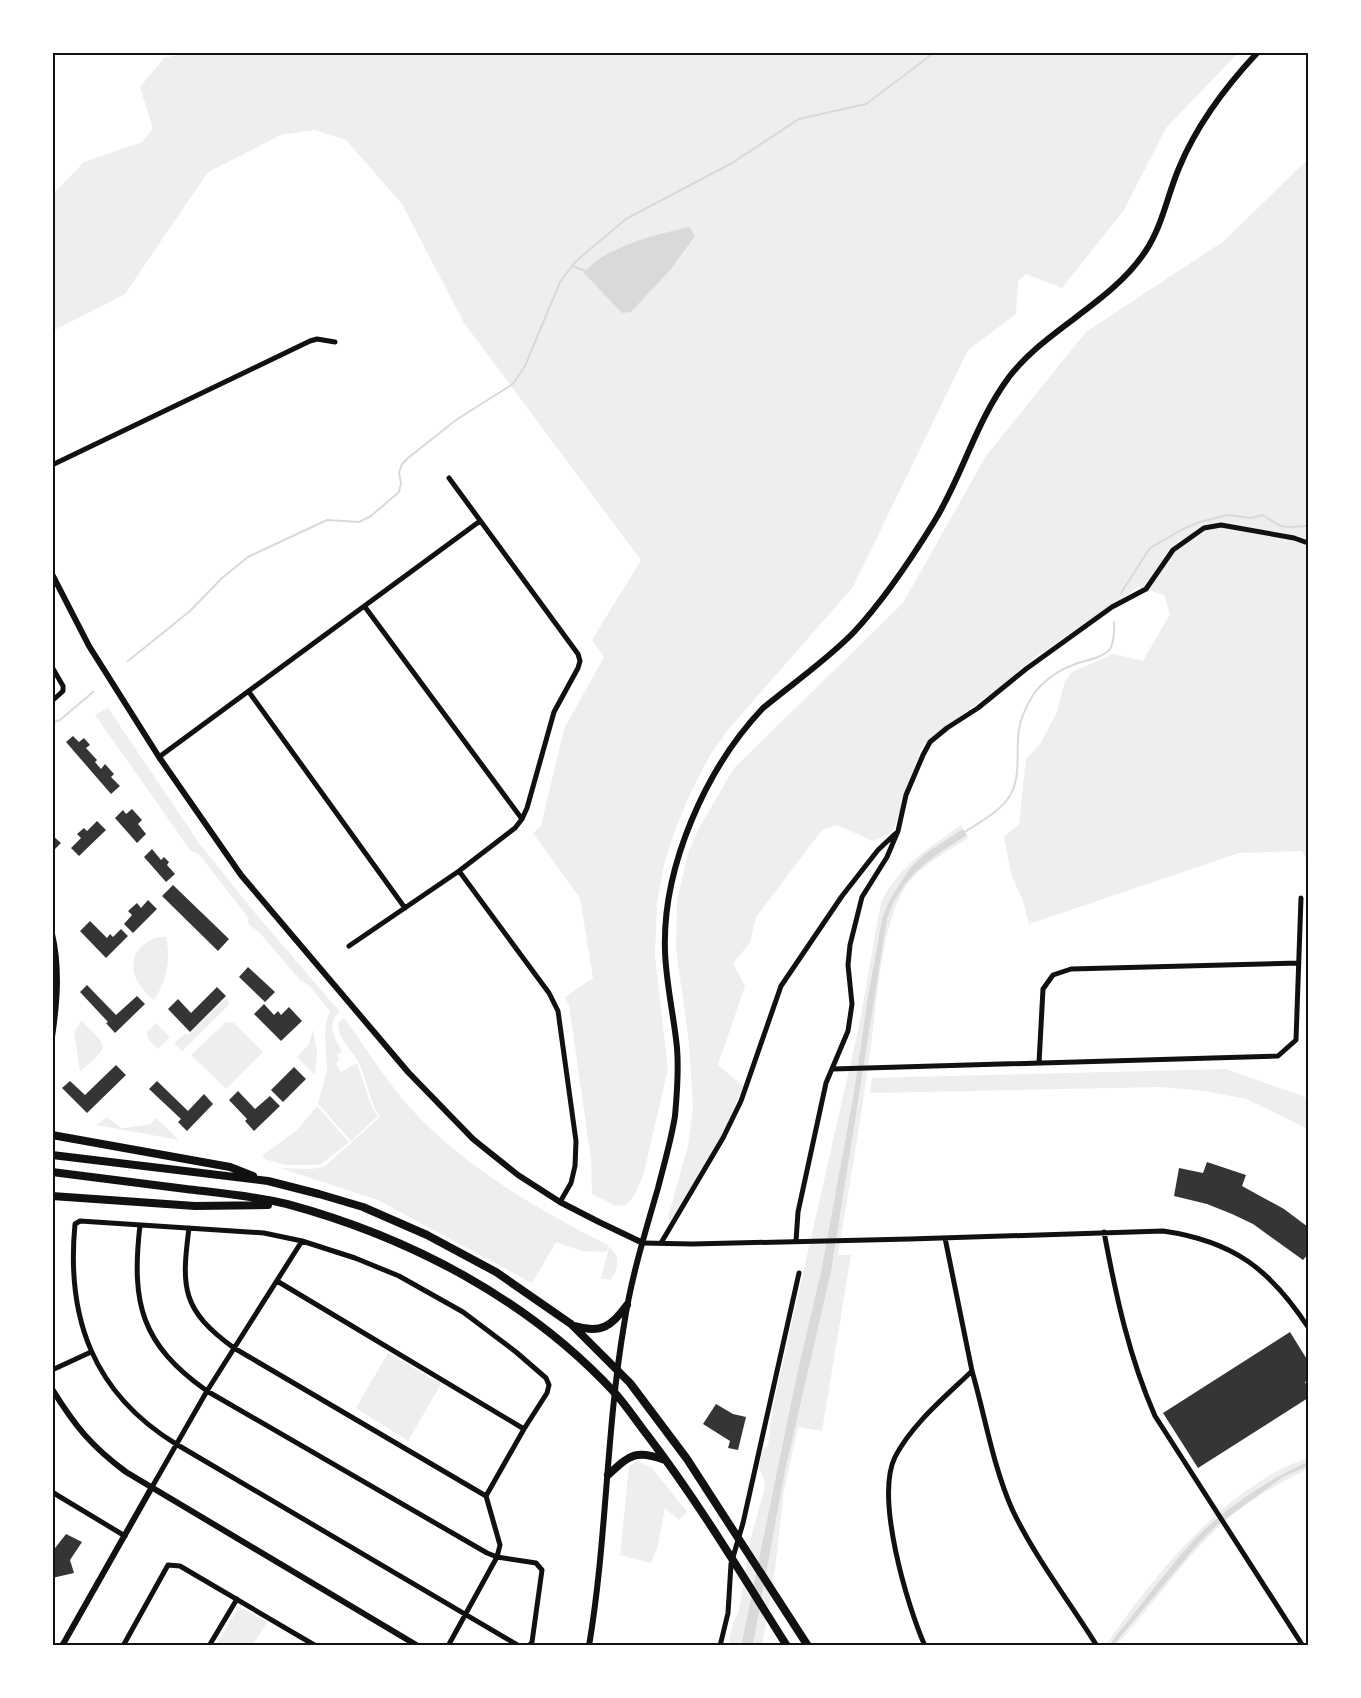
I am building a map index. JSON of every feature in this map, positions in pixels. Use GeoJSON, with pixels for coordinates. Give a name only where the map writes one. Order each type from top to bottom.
{"type":"FeatureCollection","features":[{"type":"Feature","properties":{"kind":"highway"},"geometry":{"type":"LineString","coordinates":[[52,1135],[230,1167],[268,1181],[363,1208],[427,1235],[496,1272],[570,1324],[618,1370],[652,1410],[723,1513],[808,1646]]}},
{"type":"Feature","properties":{"kind":"highway"},"geometry":{"type":"LineString","coordinates":[[52,1155],[268,1181]]}},
{"type":"Feature","properties":{"kind":"highway"},"geometry":{"type":"LineString","coordinates":[[52,1172],[228,1194],[285,1204],[364,1228],[433,1258],[473,1281],[524,1314],[565,1345],[615,1393],[666,1460],[787,1646]]}},
{"type":"Feature","properties":{"kind":"highway"},"geometry":{"type":"LineString","coordinates":[[52,1196],[195,1206],[285,1204]]}},
{"type":"Feature","properties":{"kind":"highway"},"geometry":{"type":"LineString","coordinates":[[570,1324],[596,1330],[608,1326],[618,1318],[627,1305]]}},
{"type":"Feature","properties":{"kind":"highway"},"geometry":{"type":"LineString","coordinates":[[608,1475],[628,1457],[639,1453],[666,1460]]}},
{"type":"Feature","properties":{"kind":"street"},"geometry":{"type":"LineString","coordinates":[[589,1646],[615,1393],[627,1305],[675,1116],[677,1056],[665,951],[666,925],[673,875],[695,810],[737,738],[751,720],[853,632],[903,567],[934,521],[981,421],[1009,377],[1023,361],[1105,295],[1138,262],[1155,236],[1190,143],[1228,85],[1258,52]]}},
{"type":"Feature","properties":{"kind":"street"},"geometry":{"type":"LineString","coordinates":[[52,465],[310,341],[317,339],[335,342]]}},
{"type":"Feature","properties":{"kind":"street"},"geometry":{"type":"LineString","coordinates":[[349,946],[459,871],[515,828],[522,819],[532,792],[549,727],[580,661],[578,654],[449,478]]}},
{"type":"Feature","properties":{"kind":"street"},"geometry":{"type":"LineString","coordinates":[[159,757],[480,522]]}},
{"type":"Feature","properties":{"kind":"street"},"geometry":{"type":"LineString","coordinates":[[796,1241],[800,1202],[826,1083],[848,1031],[852,1004],[848,966],[850,945],[862,897],[887,857],[898,831],[906,795],[930,742],[1112,607],[1146,589],[1173,550],[1204,528],[1221,525],[1294,538],[1308,543]]}},
{"type":"Feature","properties":{"kind":"street"},"geometry":{"type":"LineString","coordinates":[[52,574],[90,646],[159,757],[241,875],[408,1072],[446,1113],[480,1145],[518,1175],[560,1202],[643,1243],[945,1238],[1163,1231],[1188,1235],[1217,1244],[1242,1257],[1263,1272],[1292,1302],[1308,1327]]}},
{"type":"Feature","properties":{"kind":"street"},"geometry":{"type":"LineString","coordinates":[[364,608],[522,819]]}},
{"type":"Feature","properties":{"kind":"street"},"geometry":{"type":"LineString","coordinates":[[52,667],[63,686],[63,691],[52,701]]}},
{"type":"Feature","properties":{"kind":"street"},"geometry":{"type":"LineString","coordinates":[[249,692],[405,908]]}},
{"type":"Feature","properties":{"kind":"street"},"geometry":{"type":"LineString","coordinates":[[661,1243],[723,1138],[741,1101],[781,987],[842,896],[878,850],[898,831]]}},
{"type":"Feature","properties":{"kind":"street"},"geometry":{"type":"LineString","coordinates":[[459,871],[549,993],[558,1011],[576,1141],[575,1166],[571,1183],[560,1202]]}},
{"type":"Feature","properties":{"kind":"street"},"geometry":{"type":"LineString","coordinates":[[833,1069],[1278,1056],[1296,1040],[1301,898]]}},
{"type":"Feature","properties":{"kind":"street"},"geometry":{"type":"LineString","coordinates":[[52,934],[57,953],[52,1037]]}},
{"type":"Feature","properties":{"kind":"street"},"geometry":{"type":"LineString","coordinates":[[1039,1063],[1043,989],[1053,975],[1071,969],[1299,963]]}},
{"type":"Feature","properties":{"kind":"street"},"geometry":{"type":"LineString","coordinates":[[486,1496],[524,1429],[548,1393],[549,1385],[546,1378],[524,1359],[463,1312],[399,1276],[355,1258],[302,1241],[264,1233],[80,1221],[75,1224],[72,1254],[73,1283],[91,1352],[107,1381],[141,1420],[176,1444],[519,1646]]}},
{"type":"Feature","properties":{"kind":"street"},"geometry":{"type":"LineString","coordinates":[[140,1225],[135,1262],[137,1286],[147,1324],[166,1357],[184,1375],[207,1391],[487,1553],[497,1557],[536,1563],[542,1570],[532,1642],[529,1646]]}},
{"type":"Feature","properties":{"kind":"street"},"geometry":{"type":"LineString","coordinates":[[189,1228],[184,1274],[191,1303],[207,1327],[234,1348],[486,1496],[500,1545],[497,1557],[448,1646]]}},
{"type":"Feature","properties":{"kind":"street"},"geometry":{"type":"LineString","coordinates":[[1104,1232],[1120,1312],[1143,1388],[1155,1416],[1303,1646]]}},
{"type":"Feature","properties":{"kind":"street"},"geometry":{"type":"LineString","coordinates":[[945,1238],[972,1371],[998,1470],[1011,1507],[1024,1532],[1097,1644]]}},
{"type":"Feature","properties":{"kind":"street"},"geometry":{"type":"LineString","coordinates":[[62,1646],[207,1391],[302,1241]]}},
{"type":"Feature","properties":{"kind":"street"},"geometry":{"type":"LineString","coordinates":[[720,1646],[728,1613],[731,1564],[745,1515],[799,1272]]}},
{"type":"Feature","properties":{"kind":"street"},"geometry":{"type":"LineString","coordinates":[[277,1281],[524,1429]]}},
{"type":"Feature","properties":{"kind":"street"},"geometry":{"type":"LineString","coordinates":[[52,1370],[91,1352]]}},
{"type":"Feature","properties":{"kind":"street"},"geometry":{"type":"LineString","coordinates":[[925,1646],[900,1577],[889,1501],[890,1475],[894,1460],[903,1443],[930,1412],[972,1371]]}},
{"type":"Feature","properties":{"kind":"street"},"geometry":{"type":"LineString","coordinates":[[52,1389],[85,1437],[105,1457],[126,1472],[418,1646]]}},
{"type":"Feature","properties":{"kind":"street"},"geometry":{"type":"LineString","coordinates":[[52,1492],[125,1536]]}},
{"type":"Feature","properties":{"kind":"street"},"geometry":{"type":"LineString","coordinates":[[123,1646],[168,1565],[180,1566],[316,1646]]}},
{"type":"Feature","properties":{"kind":"street"},"geometry":{"type":"LineString","coordinates":[[209,1646],[237,1599]]}},
{"type":"Feature","properties":{"kind":"street"},"geometry":{"type":"LineString","coordinates":[[298,1646],[303,1638]]}},
{"type":"Feature","properties":{"kind":"shaded area"},"geometry":{"type":"Polygon","coordinates":[[[185,53],[1238,53],[1166,128],[1124,210],[1062,288],[1026,274],[1018,281],[1016,314],[968,350],[853,587],[731,726],[710,755],[675,830],[664,865],[657,903],[655,956],[668,1069],[643,1176],[634,1196],[626,1205],[616,1206],[592,1194],[591,1160],[569,1005],[565,997],[593,978],[580,898],[533,833],[541,826],[564,729],[604,657],[592,640],[641,560],[464,323],[402,204],[346,140],[315,130],[281,135],[208,172],[125,294],[53,331],[53,194],[84,162],[142,142],[153,129],[140,87],[164,58],[185,53]]]}},
{"type":"Feature","properties":{"kind":"shaded area"},"geometry":{"type":"Polygon","coordinates":[[[1308,159],[1308,862],[1302,851],[1239,853],[1029,924],[1023,901],[1011,874],[1004,837],[1019,824],[1026,759],[1040,744],[1057,712],[1065,681],[1072,672],[1113,654],[1143,661],[1170,614],[1164,595],[1138,587],[1031,660],[999,688],[925,743],[919,753],[894,829],[889,834],[873,841],[837,825],[822,830],[756,917],[750,943],[733,963],[745,986],[718,1065],[743,1086],[722,1136],[670,1222],[668,1217],[688,1146],[693,1107],[689,1043],[676,949],[677,900],[688,853],[699,828],[734,768],[903,603],[986,456],[1086,332],[1224,241],[1308,159]]]}},
{"type":"Feature","properties":{"kind":"shaded area"},"geometry":{"type":"Polygon","coordinates":[[[689,227],[695,236],[671,269],[631,312],[622,313],[584,273],[604,256],[618,249],[689,227]]]}},
{"type":"Feature","properties":{"kind":"shaded area"},"geometry":{"type":"Polygon","coordinates":[[[108,708],[199,843],[255,913],[340,1012],[335,1016],[332,1026],[334,1037],[342,1052],[337,1055],[339,1060],[336,1064],[341,1072],[357,1063],[372,1108],[378,1116],[351,1141],[318,1104],[327,1070],[332,1067],[327,1069],[325,1039],[327,1018],[330,1012],[309,985],[301,981],[259,932],[249,925],[247,916],[198,853],[191,851],[95,715],[108,708]]]}},
{"type":"Feature","properties":{"kind":"shaded area"},"geometry":{"type":"Polygon","coordinates":[[[961,825],[963,829],[926,853],[910,868],[889,901],[882,919],[854,1092],[821,1272],[797,1374],[741,1645],[728,1646],[733,1623],[739,1610],[752,1533],[764,1491],[765,1482],[759,1467],[763,1449],[768,1446],[773,1406],[859,1026],[881,902],[888,889],[906,868],[926,850],[961,825]]]}},
{"type":"Feature","properties":{"kind":"shaded area"},"geometry":{"type":"Polygon","coordinates":[[[963,829],[967,835],[929,861],[909,879],[893,904],[887,919],[831,1272],[785,1471],[753,1645],[741,1646],[797,1374],[821,1272],[854,1092],[882,919],[889,901],[910,868],[926,853],[963,829]]]}},
{"type":"Feature","properties":{"kind":"shaded area"},"geometry":{"type":"Polygon","coordinates":[[[967,835],[968,838],[934,860],[911,880],[897,904],[890,924],[881,968],[863,1103],[838,1255],[851,1255],[822,1431],[798,1427],[784,1491],[775,1569],[762,1645],[753,1646],[785,1471],[831,1272],[887,919],[893,904],[909,879],[929,861],[967,835]]]}},
{"type":"Feature","properties":{"kind":"shaded area"},"geometry":{"type":"Polygon","coordinates":[[[166,937],[168,962],[165,977],[154,1000],[139,984],[133,966],[139,949],[147,942],[166,937]]]}},
{"type":"Feature","properties":{"kind":"shaded area"},"geometry":{"type":"Polygon","coordinates":[[[226,998],[229,1002],[228,1006],[182,1051],[174,1043],[186,1033],[188,1035],[226,998]]]}},
{"type":"Feature","properties":{"kind":"shaded area"},"geometry":{"type":"Polygon","coordinates":[[[344,1018],[397,1092],[437,1134],[482,1171],[507,1188],[609,1246],[606,1252],[582,1251],[556,1242],[532,1283],[378,1200],[280,1168],[324,1167],[380,1117],[361,1067],[340,1034],[338,1023],[344,1018]]]}},
{"type":"Feature","properties":{"kind":"shaded area"},"geometry":{"type":"Polygon","coordinates":[[[81,1021],[98,1037],[103,1047],[97,1057],[80,1072],[74,1032],[81,1021]]]}},
{"type":"Feature","properties":{"kind":"shaded area"},"geometry":{"type":"Polygon","coordinates":[[[226,1022],[234,1023],[263,1052],[226,1089],[191,1055],[226,1022]]]}},
{"type":"Feature","properties":{"kind":"shaded area"},"geometry":{"type":"Polygon","coordinates":[[[156,1023],[170,1037],[158,1049],[148,1039],[147,1032],[156,1023]]]}},
{"type":"Feature","properties":{"kind":"shaded area"},"geometry":{"type":"Polygon","coordinates":[[[313,1029],[317,1053],[315,1075],[297,1057],[309,1044],[313,1029]]]}},
{"type":"Feature","properties":{"kind":"shaded area"},"geometry":{"type":"Polygon","coordinates":[[[1226,1069],[1308,1098],[1308,1129],[1246,1099],[1205,1091],[1160,1087],[870,1093],[872,1078],[1226,1069]]]}},
{"type":"Feature","properties":{"kind":"shaded area"},"geometry":{"type":"Polygon","coordinates":[[[317,1106],[349,1142],[320,1165],[286,1165],[264,1159],[263,1155],[297,1130],[317,1106]]]}},
{"type":"Feature","properties":{"kind":"shaded area"},"geometry":{"type":"Polygon","coordinates":[[[107,1117],[121,1128],[151,1124],[156,1118],[179,1140],[96,1125],[107,1117]]]}},
{"type":"Feature","properties":{"kind":"shaded area"},"geometry":{"type":"Polygon","coordinates":[[[609,1247],[617,1258],[615,1271],[610,1280],[601,1278],[609,1247]]]}},
{"type":"Feature","properties":{"kind":"shaded area"},"geometry":{"type":"Polygon","coordinates":[[[388,1353],[441,1384],[408,1441],[356,1408],[388,1353]]]}},
{"type":"Feature","properties":{"kind":"shaded area"},"geometry":{"type":"Polygon","coordinates":[[[1308,1457],[1308,1462],[1246,1496],[1204,1530],[1105,1646],[1161,1571],[1204,1526],[1252,1486],[1308,1457]]]}},
{"type":"Feature","properties":{"kind":"shaded area"},"geometry":{"type":"Polygon","coordinates":[[[638,1461],[652,1468],[687,1512],[679,1520],[665,1508],[658,1545],[651,1563],[620,1555],[629,1466],[638,1461]]]}},
{"type":"Feature","properties":{"kind":"shaded area"},"geometry":{"type":"Polygon","coordinates":[[[1308,1462],[1308,1466],[1283,1477],[1216,1526],[1197,1545],[1114,1645],[1108,1646],[1192,1542],[1217,1518],[1246,1496],[1308,1462]]]}},
{"type":"Feature","properties":{"kind":"shaded area"},"geometry":{"type":"Polygon","coordinates":[[[1308,1466],[1308,1469],[1248,1503],[1216,1529],[1190,1556],[1114,1646],[1197,1545],[1216,1526],[1283,1477],[1308,1466]]]}},
{"type":"Feature","properties":{"kind":"shaded area"},"geometry":{"type":"Polygon","coordinates":[[[239,1607],[267,1622],[253,1645],[216,1645],[239,1607]]]}},
{"type":"Feature","properties":{"kind":"building"},"geometry":{"type":"Polygon","coordinates":[[[73,736],[79,742],[84,738],[90,745],[86,748],[97,760],[95,762],[101,769],[105,764],[114,774],[111,777],[120,786],[111,794],[66,742],[73,736]]]}},
{"type":"Feature","properties":{"kind":"building"},"geometry":{"type":"Polygon","coordinates":[[[132,809],[142,820],[138,824],[146,834],[137,843],[115,818],[123,810],[126,814],[132,809]]]}},
{"type":"Feature","properties":{"kind":"building"},"geometry":{"type":"Polygon","coordinates":[[[97,821],[106,830],[79,856],[71,848],[81,838],[77,834],[84,828],[87,831],[97,821]]]}},
{"type":"Feature","properties":{"kind":"building"},"geometry":{"type":"Polygon","coordinates":[[[52,835],[61,843],[52,852],[52,835]]]}},
{"type":"Feature","properties":{"kind":"building"},"geometry":{"type":"Polygon","coordinates":[[[152,849],[161,860],[164,857],[169,862],[167,865],[175,874],[166,882],[144,857],[152,849]]]}},
{"type":"Feature","properties":{"kind":"building"},"geometry":{"type":"Polygon","coordinates":[[[173,885],[229,939],[218,951],[162,896],[173,885]]]}},
{"type":"Feature","properties":{"kind":"building"},"geometry":{"type":"Polygon","coordinates":[[[148,900],[157,909],[133,933],[124,924],[132,915],[128,911],[137,903],[141,908],[148,900]]]}},
{"type":"Feature","properties":{"kind":"building"},"geometry":{"type":"Polygon","coordinates":[[[90,921],[107,938],[110,934],[113,937],[121,929],[128,936],[106,958],[80,931],[90,921]]]}},
{"type":"Feature","properties":{"kind":"building"},"geometry":{"type":"Polygon","coordinates":[[[248,967],[275,992],[265,1002],[239,977],[248,967]]]}},
{"type":"Feature","properties":{"kind":"building"},"geometry":{"type":"Polygon","coordinates":[[[87,985],[116,1015],[137,996],[145,1004],[115,1033],[106,1023],[108,1022],[80,992],[87,985]]]}},
{"type":"Feature","properties":{"kind":"building"},"geometry":{"type":"Polygon","coordinates":[[[217,987],[226,996],[190,1032],[168,1009],[178,999],[191,1013],[217,987]]]}},
{"type":"Feature","properties":{"kind":"building"},"geometry":{"type":"Polygon","coordinates":[[[264,1004],[274,1015],[278,1011],[281,1015],[289,1007],[302,1021],[281,1041],[254,1014],[264,1004]]]}},
{"type":"Feature","properties":{"kind":"building"},"geometry":{"type":"Polygon","coordinates":[[[116,1065],[126,1075],[87,1113],[62,1088],[70,1081],[85,1095],[116,1065]]]}},
{"type":"Feature","properties":{"kind":"building"},"geometry":{"type":"Polygon","coordinates":[[[294,1067],[306,1079],[283,1102],[271,1090],[294,1067]]]}},
{"type":"Feature","properties":{"kind":"building"},"geometry":{"type":"Polygon","coordinates":[[[157,1081],[188,1111],[204,1094],[213,1104],[187,1131],[178,1122],[181,1119],[149,1089],[157,1081]]]}},
{"type":"Feature","properties":{"kind":"building"},"geometry":{"type":"Polygon","coordinates":[[[238,1091],[255,1109],[270,1096],[280,1106],[254,1131],[245,1121],[247,1119],[229,1100],[238,1091]]]}},
{"type":"Feature","properties":{"kind":"building"},"geometry":{"type":"Polygon","coordinates":[[[1207,1162],[1246,1175],[1242,1186],[1284,1209],[1308,1227],[1308,1254],[1303,1260],[1253,1224],[1207,1204],[1174,1196],[1179,1168],[1203,1173],[1207,1162]]]}},
{"type":"Feature","properties":{"kind":"building"},"geometry":{"type":"Polygon","coordinates":[[[1290,1332],[1308,1361],[1308,1380],[1305,1382],[1308,1388],[1308,1398],[1198,1468],[1163,1413],[1290,1332]]]}},
{"type":"Feature","properties":{"kind":"building"},"geometry":{"type":"Polygon","coordinates":[[[716,1404],[733,1414],[746,1417],[738,1450],[728,1448],[730,1441],[703,1424],[716,1404]]]}},
{"type":"Feature","properties":{"kind":"building"},"geometry":{"type":"Polygon","coordinates":[[[66,1534],[82,1542],[70,1560],[74,1573],[52,1578],[52,1552],[66,1534]]]}},
{"type":"Feature","properties":{"kind":"waterway"},"geometry":{"type":"LineString","coordinates":[[128,661],[190,611],[222,578],[248,557],[327,520],[359,522],[371,516],[399,492],[401,483],[399,473],[402,464],[408,458],[456,420],[513,384],[525,366],[560,282],[575,262],[626,219],[732,163],[799,119],[866,104],[935,52]]}},
{"type":"Feature","properties":{"kind":"waterway"},"geometry":{"type":"LineString","coordinates":[[572,266],[586,271]]}},
{"type":"Feature","properties":{"kind":"waterway"},"geometry":{"type":"LineString","coordinates":[[1121,593],[1150,548],[1200,522],[1228,515],[1251,518],[1263,515],[1281,526],[1308,526]]}},
{"type":"Feature","properties":{"kind":"waterway"},"geometry":{"type":"LineString","coordinates":[[963,833],[998,810],[1012,792],[1017,774],[1020,725],[1033,695],[1056,673],[1107,652],[1113,643],[1114,622]]}},
{"type":"Feature","properties":{"kind":"waterway"},"geometry":{"type":"LineString","coordinates":[[52,723],[60,720],[93,692]]}}]}
